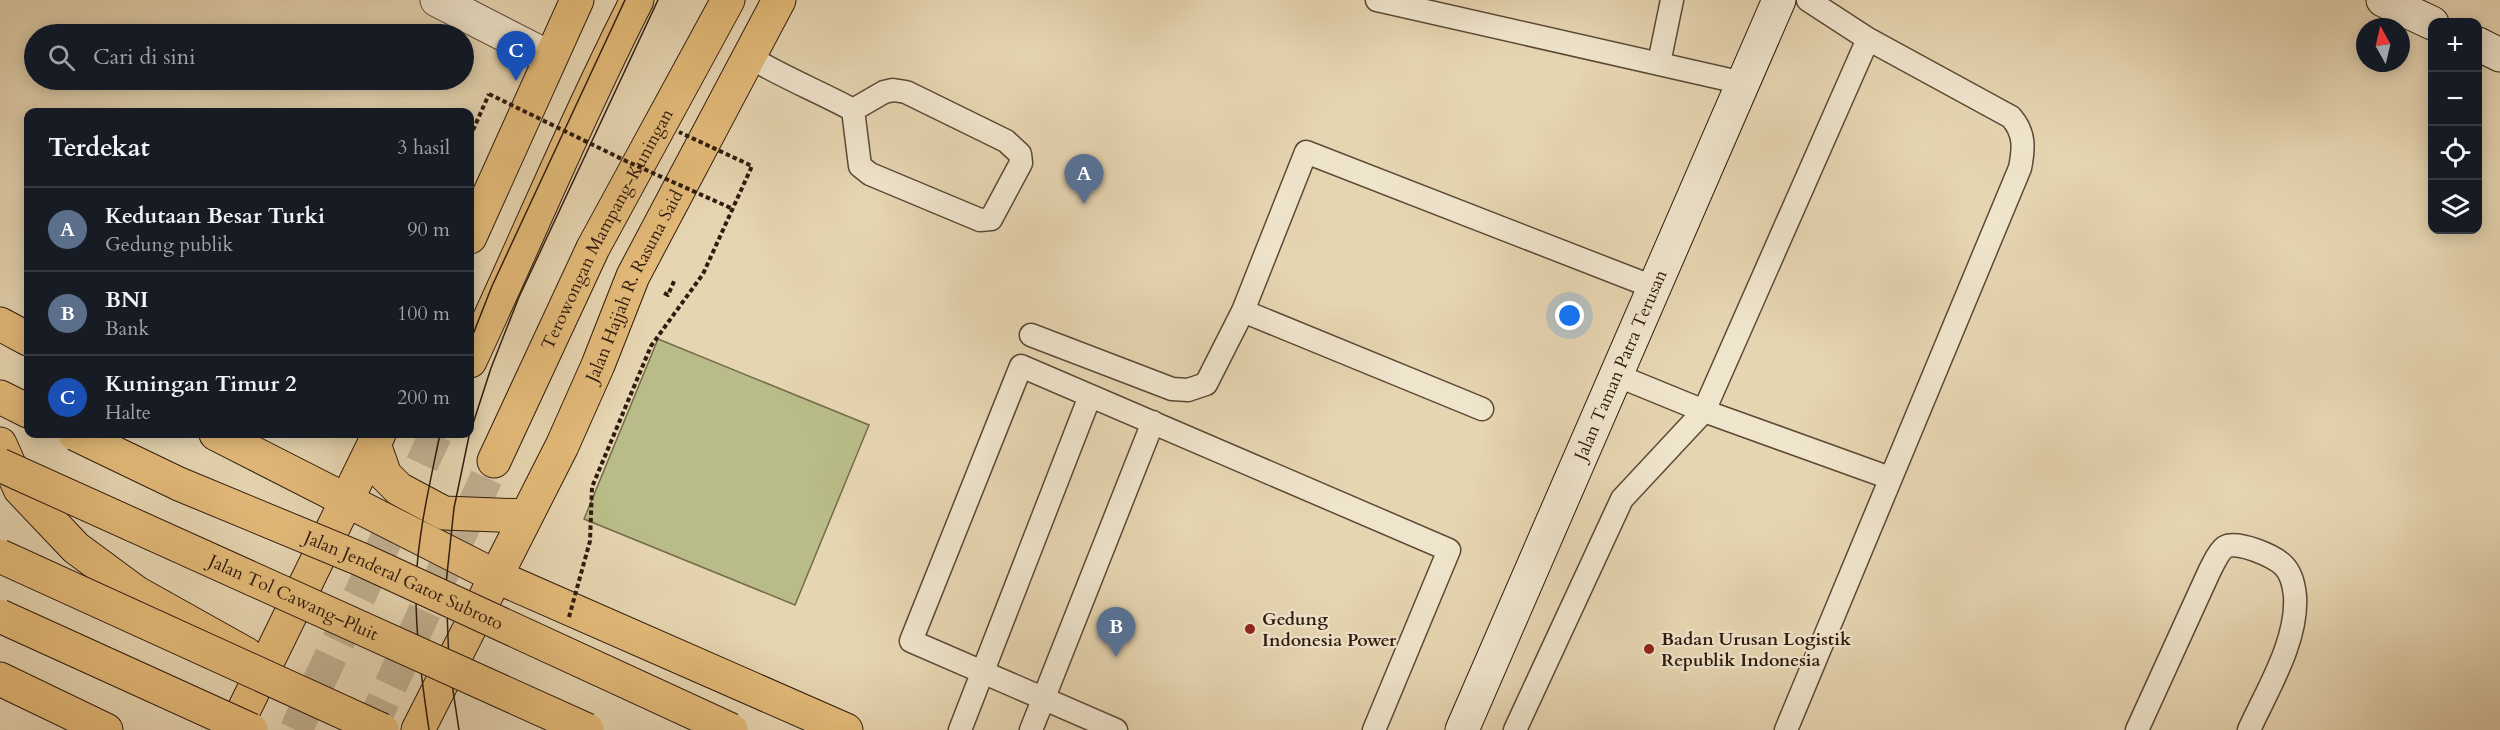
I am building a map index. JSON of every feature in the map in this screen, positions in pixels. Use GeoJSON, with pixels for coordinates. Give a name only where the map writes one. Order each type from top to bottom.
{"type":"FeatureCollection","features":[{"type":"Feature","properties":{"kind":"main road"},"geometry":{"type":"LineString","coordinates":[[474,228],[577,0]]}},
{"type":"Feature","properties":{"kind":"main road"},"geometry":{"type":"LineString","coordinates":[[474,352],[593,87],[637,0]]}},
{"type":"Feature","properties":{"kind":"main road","name":"Terowongan Mampang-Kuningan"},"geometry":{"type":"LineString","coordinates":[[494,461],[593,248],[728,0]]}},
{"type":"Feature","properties":{"kind":"main road","name":"Jalan Hajjah R. Rasuna Said"},"geometry":{"type":"LineString","coordinates":[[418,730],[562,446],[598,365],[633,276],[779,0]]}},
{"type":"Feature","properties":{"kind":"main road"},"geometry":{"type":"LineString","coordinates":[[0,324],[24,337]]}},
{"type":"Feature","properties":{"kind":"main road"},"geometry":{"type":"LineString","coordinates":[[0,397],[24,409]]}},
{"type":"Feature","properties":{"kind":"main road","name":"Jalan Jenderal Gatot Subroto"},"geometry":{"type":"LineString","coordinates":[[83,438],[179,484],[360,559],[731,730]]}},
{"type":"Feature","properties":{"kind":"main road"},"geometry":{"type":"LineString","coordinates":[[224,438],[495,576],[846,730]]}},
{"type":"Feature","properties":{"kind":"main road"},"geometry":{"type":"LineString","coordinates":[[376,439],[385,475],[399,489],[444,513],[525,516]]}},
{"type":"Feature","properties":{"kind":"main road"},"geometry":{"type":"LineString","coordinates":[[234,730],[264,664],[376,439]]}},
{"type":"Feature","properties":{"kind":"main road"},"geometry":{"type":"LineString","coordinates":[[0,444],[21,489],[76,548],[136,592],[264,664]]}},
{"type":"Feature","properties":{"kind":"main road","name":"Jalan Tol Cawang–Pluit"},"geometry":{"type":"LineString","coordinates":[[0,465],[587,730]]}},
{"type":"Feature","properties":{"kind":"main road"},"geometry":{"type":"LineString","coordinates":[[0,556],[382,730]]}},
{"type":"Feature","properties":{"kind":"main road"},"geometry":{"type":"LineString","coordinates":[[0,616],[251,730]]}},
{"type":"Feature","properties":{"kind":"main road"},"geometry":{"type":"LineString","coordinates":[[0,679],[106,730]]}},
{"type":"Feature","properties":{"kind":"street"},"geometry":{"type":"LineString","coordinates":[[437,0],[550,58]]}},
{"type":"Feature","properties":{"kind":"street","name":"Jalan Taman Patra Terusan"},"geometry":{"type":"LineString","coordinates":[[1462,730],[1779,0]]}},
{"type":"Feature","properties":{"kind":"street"},"geometry":{"type":"LineString","coordinates":[[2383,0],[2428,21]]}},
{"type":"Feature","properties":{"kind":"street"},"geometry":{"type":"LineString","coordinates":[[2482,46],[2500,55]]}},
{"type":"Feature","properties":{"kind":"lane"},"geometry":{"type":"LineString","coordinates":[[1377,0],[1743,83]]}},
{"type":"Feature","properties":{"kind":"lane"},"geometry":{"type":"LineString","coordinates":[[1659,63],[1672,0]]}},
{"type":"Feature","properties":{"kind":"lane"},"geometry":{"type":"LineString","coordinates":[[1786,730],[2020,168],[2024,150],[2019,126],[2011,117],[1868,39],[1808,0]]}},
{"type":"Feature","properties":{"kind":"lane"},"geometry":{"type":"LineString","coordinates":[[1515,730],[1622,500],[1704,411],[1868,39]]}},
{"type":"Feature","properties":{"kind":"lane"},"geometry":{"type":"LineString","coordinates":[[751,51],[788,68],[802,83],[853,110]]}},
{"type":"Feature","properties":{"kind":"lane"},"geometry":{"type":"LineString","coordinates":[[884,92],[906,92],[1006,141],[1020,154],[1021,163],[991,219],[980,220],[864,170],[860,166],[853,110],[884,92]]}},
{"type":"Feature","properties":{"kind":"lane"},"geometry":{"type":"LineString","coordinates":[[1031,335],[1142,380],[1172,389],[1188,390],[1206,384],[1243,311],[1306,152],[1653,286]]}},
{"type":"Feature","properties":{"kind":"lane"},"geometry":{"type":"LineString","coordinates":[[1243,311],[1482,409]]}},
{"type":"Feature","properties":{"kind":"lane"},"geometry":{"type":"LineString","coordinates":[[1116,730],[911,641],[1021,366],[1449,550],[1374,730]]}},
{"type":"Feature","properties":{"kind":"lane"},"geometry":{"type":"LineString","coordinates":[[1616,375],[1704,411],[1890,478]]}},
{"type":"Feature","properties":{"kind":"lane"},"geometry":{"type":"LineString","coordinates":[[960,730],[1090,396]]}},
{"type":"Feature","properties":{"kind":"lane"},"geometry":{"type":"LineString","coordinates":[[1031,730],[1153,422]]}},
{"type":"Feature","properties":{"kind":"lane"},"geometry":{"type":"LineString","coordinates":[[2137,730],[2210,570],[2222,551],[2234,544],[2249,547],[2284,565],[2292,579],[2295,596],[2294,617],[2283,653],[2249,730]]}},
{"type":"Feature","properties":{"kind":"path"},"geometry":{"type":"LineString","coordinates":[[474,129],[489,94],[626,161],[733,208]]}},
{"type":"Feature","properties":{"kind":"path"},"geometry":{"type":"LineString","coordinates":[[568,621],[590,541],[592,487],[651,346],[703,274],[752,166],[679,132]]}},
{"type":"Feature","properties":{"kind":"green space"},"geometry":{"type":"Polygon","coordinates":[[[658,339],[869,425],[795,605],[584,519],[658,339]]]}},
{"type":"Feature","properties":{"kind":"tunnel"},"geometry":{"type":"LineString","coordinates":[[296,730],[434,438]]}},
{"type":"Feature","properties":{"kind":"tunnel"},"geometry":{"type":"LineString","coordinates":[[370,730],[494,461]]}},
{"type":"Feature","properties":{"kind":"tram line"},"geometry":{"type":"LineString","coordinates":[[474,332],[492,286],[625,0]]}},
{"type":"Feature","properties":{"kind":"tram line"},"geometry":{"type":"LineString","coordinates":[[474,421],[491,368],[519,297],[658,0]]}},
{"type":"Feature","properties":{"kind":"tram line"},"geometry":{"type":"LineString","coordinates":[[429,730],[418,638],[416,583],[422,527],[439,438]]}},
{"type":"Feature","properties":{"kind":"tram line"},"geometry":{"type":"LineString","coordinates":[[459,730],[449,664],[446,584],[454,508],[469,438]]}},
{"type":"Feature","properties":{"kind":"place","name":"Kuningan Timur 2"},"geometry":{"type":"Point","coordinates":[516,81]}},
{"type":"Feature","properties":{"kind":"place","name":"Kedutaan Besar Turki"},"geometry":{"type":"Point","coordinates":[1084,204]}},
{"type":"Feature","properties":{"kind":"place","name":"Gedung Indonesia Power"},"geometry":{"type":"Point","coordinates":[1250,629]}},
{"type":"Feature","properties":{"kind":"place","name":"Badan Urusan Logistik Republik Indonesia"},"geometry":{"type":"Point","coordinates":[1649,649]}},
{"type":"Feature","properties":{"kind":"place","name":"BNI"},"geometry":{"type":"Point","coordinates":[1116,657]}}]}
